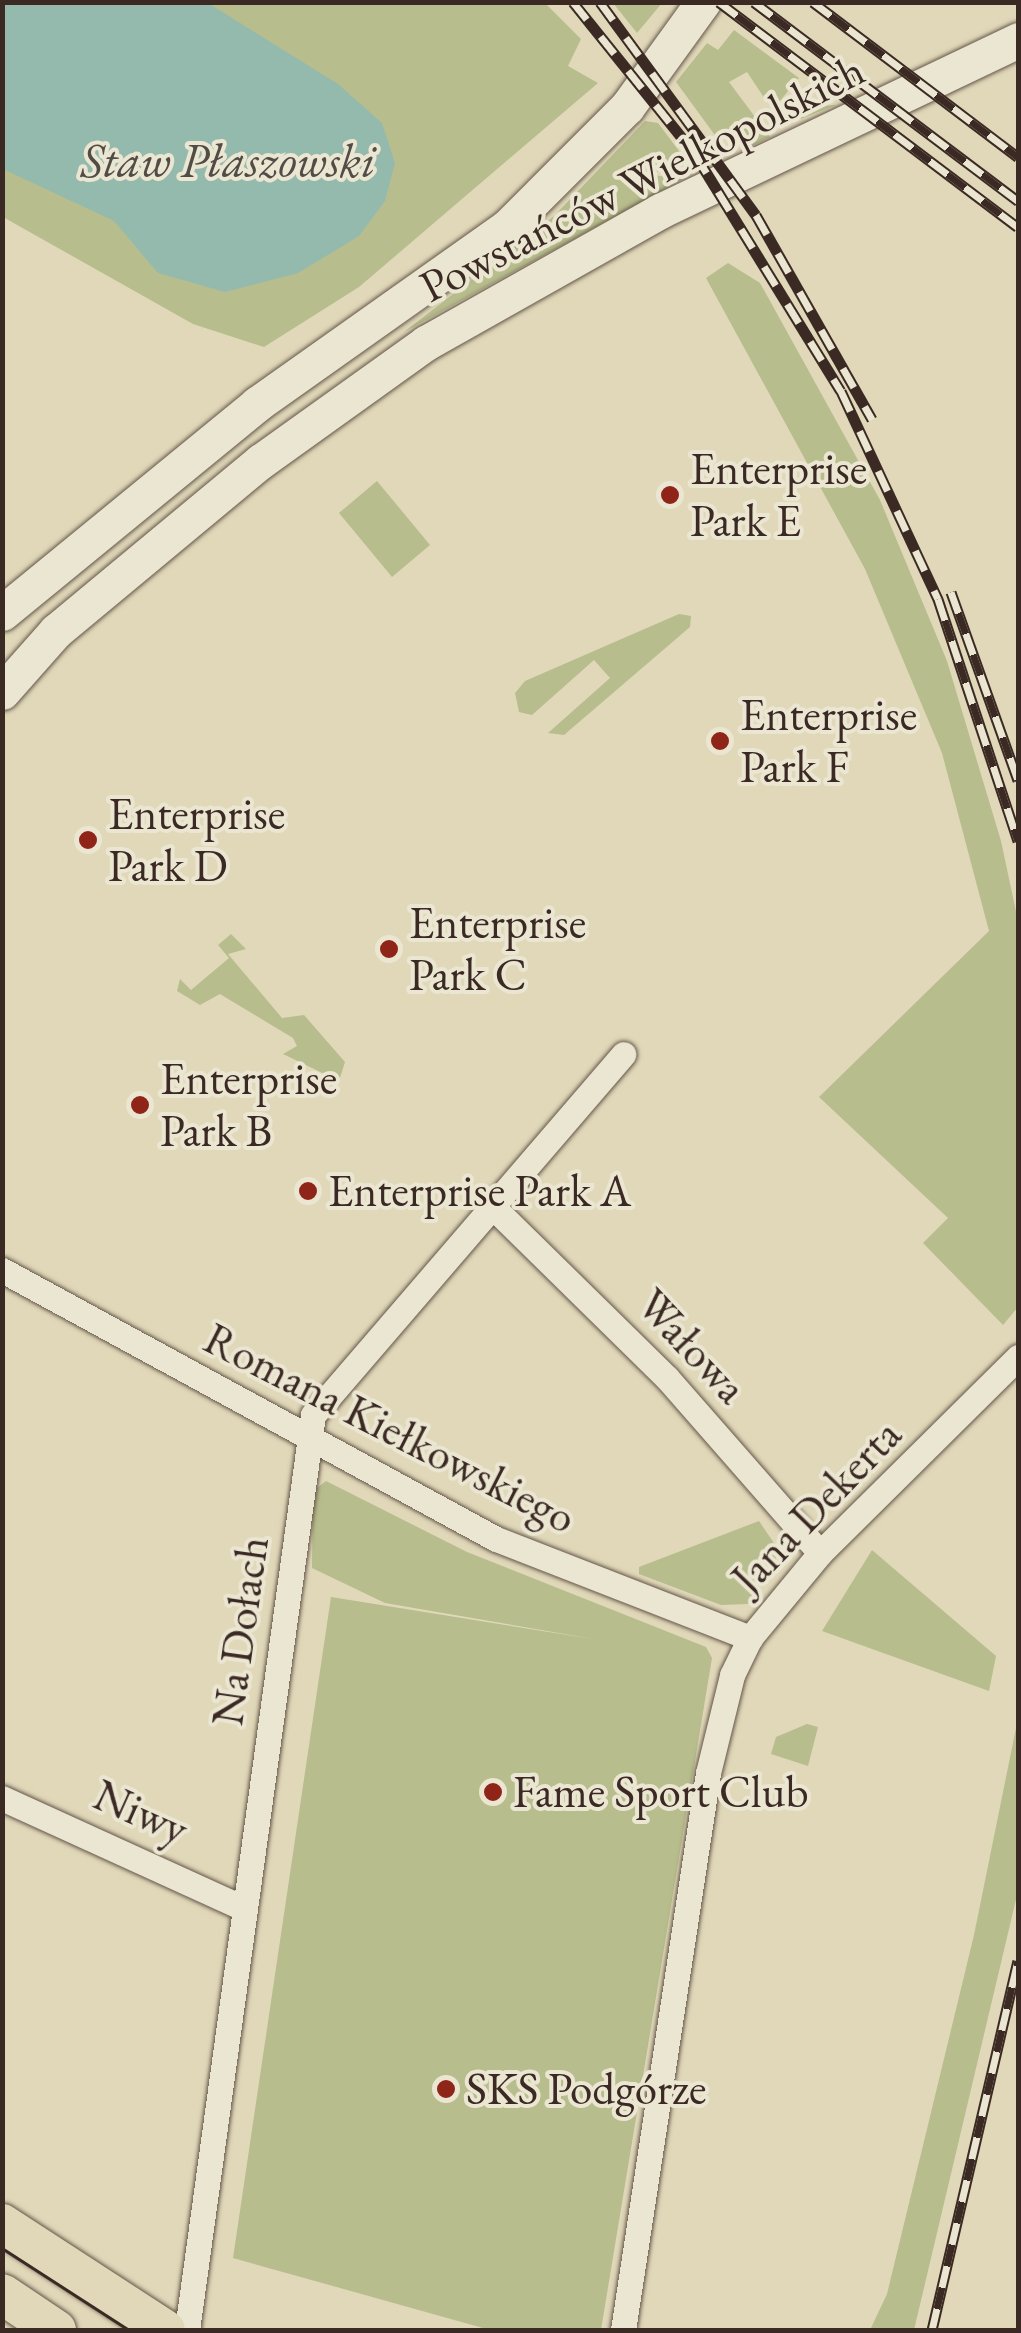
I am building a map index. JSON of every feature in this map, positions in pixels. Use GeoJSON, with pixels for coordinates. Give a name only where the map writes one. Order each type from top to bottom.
{"type":"FeatureCollection","features":[{"type":"Feature","properties":{"kind":"main road","name":"Powstańców Wielkopolskich"},"geometry":{"type":"LineString","coordinates":[[2,613],[257,404],[506,228],[627,107],[703,2]]}},
{"type":"Feature","properties":{"kind":"main road","name":"Powstańców Wielkopolskich"},"geometry":{"type":"LineString","coordinates":[[2,692],[56,631],[261,461],[426,343],[660,211],[1018,40]]}},
{"type":"Feature","properties":{"kind":"main road"},"geometry":{"type":"LineString","coordinates":[[2,668],[56,631]]}},
{"type":"Feature","properties":{"kind":"main road"},"geometry":{"type":"LineString","coordinates":[[2,2224],[165,2330]]}},
{"type":"Feature","properties":{"kind":"main road"},"geometry":{"type":"LineString","coordinates":[[2,2294],[56,2330]]}},
{"type":"Feature","properties":{"kind":"street","name":"Na Dołach"},"geometry":{"type":"LineString","coordinates":[[186,2330],[308,1439],[316,1408],[623,1054]]}},
{"type":"Feature","properties":{"kind":"street","name":"Wałowa"},"geometry":{"type":"LineString","coordinates":[[492,1206],[666,1378],[820,1552]]}},
{"type":"Feature","properties":{"kind":"street","name":"Romana Kiełkowskiego"},"geometry":{"type":"LineString","coordinates":[[2,1270],[496,1540],[750,1638]]}},
{"type":"Feature","properties":{"kind":"street","name":"Jana Dekerta"},"geometry":{"type":"LineString","coordinates":[[623,2330],[708,1773],[750,1638],[820,1552],[1018,1357]]}},
{"type":"Feature","properties":{"kind":"street","name":"Niwy"},"geometry":{"type":"LineString","coordinates":[[2,1798],[243,1908]]}},
{"type":"Feature","properties":{"kind":"green space"},"geometry":{"type":"Polygon","coordinates":[[[191,3],[545,3],[581,39],[568,66],[598,83],[359,287],[264,347],[193,324],[3,217],[3,93],[201,284],[225,291],[191,3]]]}},
{"type":"Feature","properties":{"kind":"green space"},"geometry":{"type":"Polygon","coordinates":[[[613,3],[662,3],[637,33],[613,3]]]}},
{"type":"Feature","properties":{"kind":"green space"},"geometry":{"type":"Polygon","coordinates":[[[734,30],[799,78],[779,102],[785,108],[836,105],[783,126],[747,72],[729,82],[770,137],[741,151],[744,119],[717,138],[676,82],[707,43],[718,50],[734,30]]]}},
{"type":"Feature","properties":{"kind":"green space"},"geometry":{"type":"Polygon","coordinates":[[[645,121],[658,123],[682,155],[653,175],[683,179],[404,332],[554,216],[645,121]]]}},
{"type":"Feature","properties":{"kind":"green space"},"geometry":{"type":"Polygon","coordinates":[[[728,263],[760,283],[880,500],[947,661],[1001,841],[1018,921],[1018,1307],[1003,1325],[923,1243],[948,1218],[819,1097],[989,931],[942,753],[865,569],[706,278],[728,263]]]}},
{"type":"Feature","properties":{"kind":"green space"},"geometry":{"type":"Polygon","coordinates":[[[377,481],[430,545],[392,577],[339,513],[377,481]]]}},
{"type":"Feature","properties":{"kind":"green space"},"geometry":{"type":"Polygon","coordinates":[[[679,614],[691,616],[690,627],[564,735],[548,733],[610,678],[594,660],[532,715],[519,712],[515,693],[525,681],[679,614]]]}},
{"type":"Feature","properties":{"kind":"green space"},"geometry":{"type":"Polygon","coordinates":[[[231,934],[246,949],[228,954],[282,1018],[304,1015],[345,1062],[339,1081],[283,1054],[297,1046],[293,1038],[220,994],[200,1005],[177,991],[180,979],[191,990],[229,958],[218,945],[231,934]]]}},
{"type":"Feature","properties":{"kind":"green space"},"geometry":{"type":"Polygon","coordinates":[[[326,1481],[467,1552],[706,1647],[712,1658],[601,2330],[490,2330],[233,2258],[331,1597],[599,1640],[385,1603],[312,1568],[313,1491],[326,1481]]]}},
{"type":"Feature","properties":{"kind":"green space"},"geometry":{"type":"Polygon","coordinates":[[[759,1521],[780,1552],[748,1604],[721,1605],[639,1574],[639,1567],[759,1521]]]}},
{"type":"Feature","properties":{"kind":"green space"},"geometry":{"type":"Polygon","coordinates":[[[872,1550],[996,1656],[989,1691],[822,1631],[872,1550]]]}},
{"type":"Feature","properties":{"kind":"green space"},"geometry":{"type":"Polygon","coordinates":[[[1018,1718],[1018,1891],[914,2330],[870,2330],[887,2294],[974,1935],[1018,1718]]]}},
{"type":"Feature","properties":{"kind":"green space"},"geometry":{"type":"Polygon","coordinates":[[[807,1724],[818,1727],[808,1766],[771,1754],[776,1737],[807,1724]]]}},
{"type":"Feature","properties":{"kind":"water","name":"Staw Płaszowski"},"geometry":{"type":"Polygon","coordinates":[[[3,2],[208,3],[338,84],[382,123],[395,163],[385,201],[359,236],[298,273],[225,292],[158,273],[114,221],[3,169],[3,2]]]}},
{"type":"Feature","properties":{"kind":"tram line"},"geometry":{"type":"LineString","coordinates":[[2,2248],[129,2330]]}},
{"type":"Feature","properties":{"kind":"railway"},"geometry":{"type":"LineString","coordinates":[[573,2],[695,154],[841,391],[938,599],[1018,841]]}},
{"type":"Feature","properties":{"kind":"railway"},"geometry":{"type":"LineString","coordinates":[[600,2],[756,215],[872,419]]}},
{"type":"Feature","properties":{"kind":"railway"},"geometry":{"type":"LineString","coordinates":[[719,2],[1018,227]]}},
{"type":"Feature","properties":{"kind":"railway"},"geometry":{"type":"LineString","coordinates":[[754,2],[1018,201]]}},
{"type":"Feature","properties":{"kind":"railway"},"geometry":{"type":"LineString","coordinates":[[813,2],[1018,157]]}},
{"type":"Feature","properties":{"kind":"railway"},"geometry":{"type":"LineString","coordinates":[[951,592],[1018,780]]}},
{"type":"Feature","properties":{"kind":"railway"},"geometry":{"type":"LineString","coordinates":[[932,2330],[1018,1961]]}},
{"type":"Feature","properties":{"kind":"place","name":"Enterprise Park E"},"geometry":{"type":"Point","coordinates":[670,495]}},
{"type":"Feature","properties":{"kind":"place","name":"Enterprise Park F"},"geometry":{"type":"Point","coordinates":[720,741]}},
{"type":"Feature","properties":{"kind":"place","name":"Enterprise Park D"},"geometry":{"type":"Point","coordinates":[88,840]}},
{"type":"Feature","properties":{"kind":"place","name":"Enterprise Park C"},"geometry":{"type":"Point","coordinates":[389,949]}},
{"type":"Feature","properties":{"kind":"place","name":"Enterprise Park B"},"geometry":{"type":"Point","coordinates":[140,1105]}},
{"type":"Feature","properties":{"kind":"place","name":"Enterprise Park A"},"geometry":{"type":"Point","coordinates":[308,1191]}},
{"type":"Feature","properties":{"kind":"place","name":"Fame Sport Club"},"geometry":{"type":"Point","coordinates":[493,1792]}},
{"type":"Feature","properties":{"kind":"place","name":"SKS Podgórze"},"geometry":{"type":"Point","coordinates":[446,2089]}}]}
